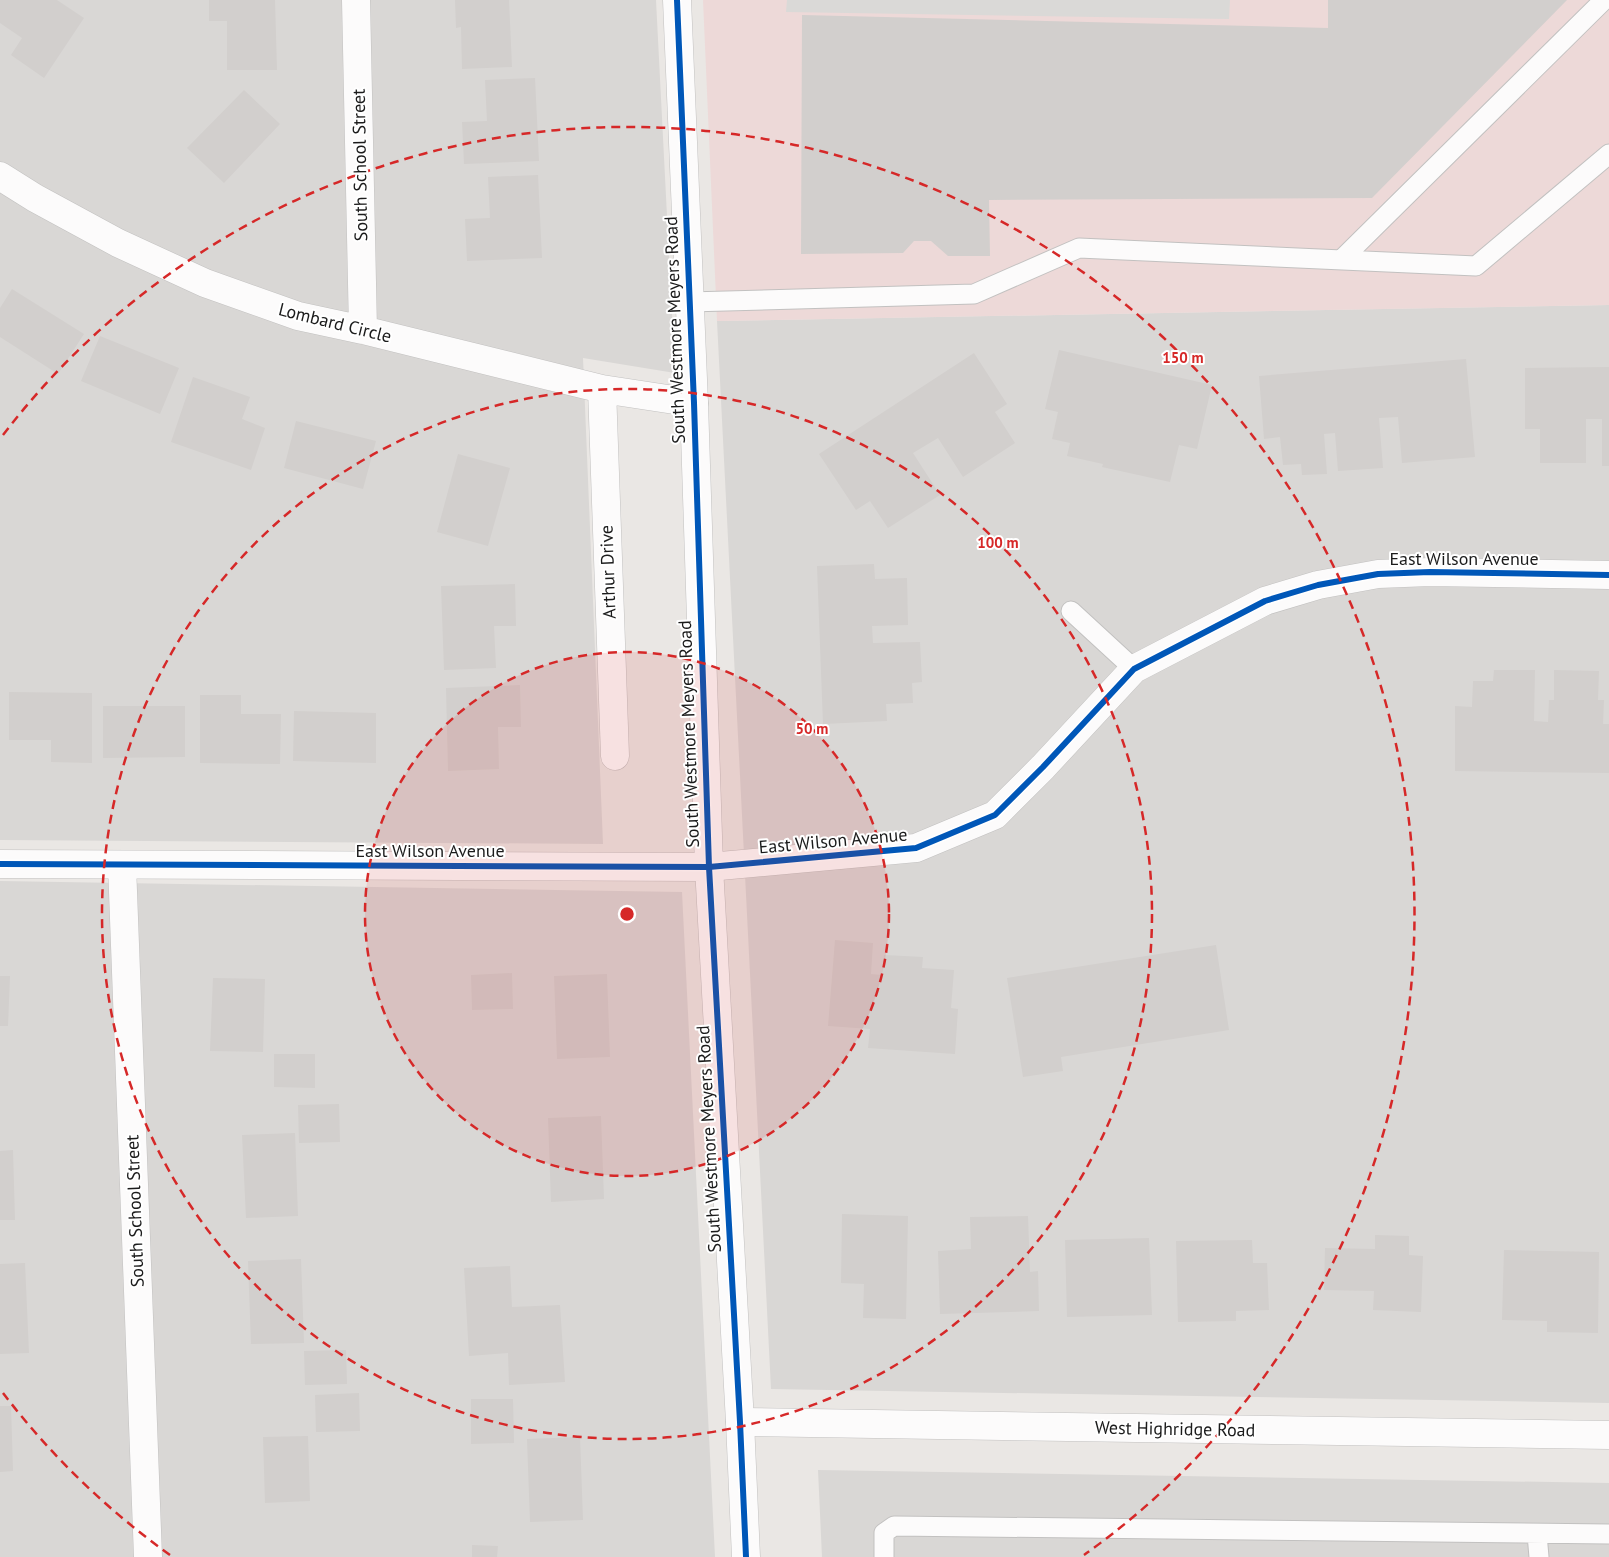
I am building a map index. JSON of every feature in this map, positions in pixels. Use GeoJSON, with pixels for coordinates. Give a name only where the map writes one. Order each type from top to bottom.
{"type":"FeatureCollection","features":[{"type":"Feature","properties":{"kind":"street","name":"South School Street"},"geometry":{"type":"LineString","coordinates":[[356,0],[363,330]]}},
{"type":"Feature","properties":{"kind":"street","name":"South Westmore Meyers Road"},"geometry":{"type":"LineString","coordinates":[[677,0],[694,403],[709,867],[746,1557]]}},
{"type":"Feature","properties":{"kind":"street","name":"Lombard Circle"},"geometry":{"type":"LineString","coordinates":[[0,176],[35,198],[118,243],[205,283],[298,316],[363,330],[602,389],[694,403]]}},
{"type":"Feature","properties":{"kind":"street","name":"Arthur Drive"},"geometry":{"type":"LineString","coordinates":[[602,389],[615,756]]}},
{"type":"Feature","properties":{"kind":"street","name":"East Wilson Avenue"},"geometry":{"type":"LineString","coordinates":[[0,864],[709,867],[916,848],[995,815],[1044,767],[1134,670],[1265,601],[1318,585],[1378,574],[1430,572],[1609,575]]}},
{"type":"Feature","properties":{"kind":"street","name":"South School Street"},"geometry":{"type":"LineString","coordinates":[[122,865],[148,1557]]}},
{"type":"Feature","properties":{"kind":"street","name":"West Highridge Road"},"geometry":{"type":"LineString","coordinates":[[740,1422],[1609,1435]]}},
{"type":"Feature","properties":{"kind":"lane"},"geometry":{"type":"LineString","coordinates":[[1341,260],[1604,0]]}},
{"type":"Feature","properties":{"kind":"lane"},"geometry":{"type":"LineString","coordinates":[[689,302],[974,294],[1079,248],[1476,266],[1609,154]]}},
{"type":"Feature","properties":{"kind":"lane"},"geometry":{"type":"LineString","coordinates":[[1071,611],[1134,670]]}},
{"type":"Feature","properties":{"kind":"lane"},"geometry":{"type":"LineString","coordinates":[[884,1557],[884,1533],[894,1526],[1609,1534]]}},
{"type":"Feature","properties":{"kind":"lane"},"geometry":{"type":"LineString","coordinates":[[1538,1534],[1539,1557]]}},
{"type":"Feature","properties":{"kind":"shaded area"},"geometry":{"type":"Polygon","coordinates":[[[0,0],[656,0],[675,373],[583,358],[603,844],[0,840],[0,0]]]}},
{"type":"Feature","properties":{"kind":"shaded area"},"geometry":{"type":"Polygon","coordinates":[[[703,0],[1609,0],[1609,305],[717,321],[703,0]]]}},
{"type":"Feature","properties":{"kind":"shaded area"},"geometry":{"type":"Polygon","coordinates":[[[787,0],[1230,0],[1229,19],[786,12],[787,0]]]}},
{"type":"Feature","properties":{"kind":"shaded area"},"geometry":{"type":"Polygon","coordinates":[[[1609,305],[1609,1403],[771,1389],[717,321],[1609,305]]]}},
{"type":"Feature","properties":{"kind":"shaded area"},"geometry":{"type":"Polygon","coordinates":[[[0,881],[682,892],[715,1557],[0,1557],[0,881]]]}},
{"type":"Feature","properties":{"kind":"shaded area"},"geometry":{"type":"Polygon","coordinates":[[[818,1470],[1609,1483],[1609,1557],[822,1557],[818,1470]]]}},
{"type":"Feature","properties":{"kind":"building"},"geometry":{"type":"Polygon","coordinates":[[[0,0],[57,0],[84,18],[44,78],[11,55],[22,38],[0,23],[0,0]]]}},
{"type":"Feature","properties":{"kind":"building"},"geometry":{"type":"Polygon","coordinates":[[[209,0],[275,0],[277,70],[227,70],[227,21],[209,21],[209,0]]]}},
{"type":"Feature","properties":{"kind":"building"},"geometry":{"type":"Polygon","coordinates":[[[455,0],[509,0],[512,67],[462,69],[461,27],[456,28],[455,0]]]}},
{"type":"Feature","properties":{"kind":"building"},"geometry":{"type":"Polygon","coordinates":[[[1328,0],[1567,0],[1372,198],[989,200],[990,256],[948,256],[931,241],[914,241],[903,253],[801,254],[802,15],[1328,28],[1328,0]]]}},
{"type":"Feature","properties":{"kind":"building"},"geometry":{"type":"Polygon","coordinates":[[[535,78],[539,161],[464,164],[462,122],[487,121],[485,80],[535,78]]]}},
{"type":"Feature","properties":{"kind":"building"},"geometry":{"type":"Polygon","coordinates":[[[244,90],[280,124],[224,183],[187,148],[244,90]]]}},
{"type":"Feature","properties":{"kind":"building"},"geometry":{"type":"Polygon","coordinates":[[[538,175],[542,258],[467,261],[465,219],[490,218],[488,177],[538,175]]]}},
{"type":"Feature","properties":{"kind":"building"},"geometry":{"type":"Polygon","coordinates":[[[12,289],[84,334],[58,374],[0,337],[0,308],[12,289]]]}},
{"type":"Feature","properties":{"kind":"building"},"geometry":{"type":"Polygon","coordinates":[[[100,336],[179,368],[160,414],[81,381],[100,336]]]}},
{"type":"Feature","properties":{"kind":"building"},"geometry":{"type":"Polygon","coordinates":[[[1059,350],[1212,385],[1197,449],[1179,445],[1170,482],[1102,467],[1103,464],[1067,456],[1070,443],[1052,439],[1058,412],[1045,409],[1059,350]]]}},
{"type":"Feature","properties":{"kind":"building"},"geometry":{"type":"Polygon","coordinates":[[[974,353],[1007,404],[995,412],[1015,443],[963,477],[938,438],[913,453],[940,495],[888,528],[870,501],[856,510],[819,454],[974,353]]]}},
{"type":"Feature","properties":{"kind":"building"},"geometry":{"type":"Polygon","coordinates":[[[1466,359],[1475,457],[1402,463],[1398,417],[1379,418],[1383,468],[1338,471],[1335,433],[1324,434],[1327,474],[1302,475],[1301,464],[1283,465],[1280,437],[1264,439],[1259,376],[1466,359]]]}},
{"type":"Feature","properties":{"kind":"building"},"geometry":{"type":"Polygon","coordinates":[[[1609,367],[1609,466],[1602,466],[1602,419],[1586,419],[1586,463],[1540,463],[1540,429],[1525,429],[1525,368],[1609,367]]]}},
{"type":"Feature","properties":{"kind":"building"},"geometry":{"type":"Polygon","coordinates":[[[193,377],[250,397],[242,419],[265,428],[251,470],[171,442],[193,377]]]}},
{"type":"Feature","properties":{"kind":"building"},"geometry":{"type":"Polygon","coordinates":[[[296,421],[376,441],[363,489],[284,468],[296,421]]]}},
{"type":"Feature","properties":{"kind":"building"},"geometry":{"type":"Polygon","coordinates":[[[458,454],[510,468],[488,546],[437,532],[458,454]]]}},
{"type":"Feature","properties":{"kind":"building"},"geometry":{"type":"Polygon","coordinates":[[[874,564],[875,579],[907,578],[908,625],[872,626],[873,643],[920,642],[922,682],[912,683],[913,703],[886,704],[887,721],[823,724],[817,566],[874,564]]]}},
{"type":"Feature","properties":{"kind":"building"},"geometry":{"type":"Polygon","coordinates":[[[515,584],[516,626],[494,626],[496,668],[444,670],[441,586],[515,584]]]}},
{"type":"Feature","properties":{"kind":"building"},"geometry":{"type":"Polygon","coordinates":[[[1494,670],[1535,670],[1534,721],[1548,722],[1549,700],[1554,700],[1554,670],[1599,671],[1598,700],[1604,700],[1603,724],[1609,724],[1609,773],[1455,771],[1455,706],[1472,707],[1473,681],[1493,681],[1494,670]]]}},
{"type":"Feature","properties":{"kind":"building"},"geometry":{"type":"Polygon","coordinates":[[[520,685],[521,727],[498,727],[499,769],[448,771],[446,688],[520,685]]]}},
{"type":"Feature","properties":{"kind":"building"},"geometry":{"type":"Polygon","coordinates":[[[9,692],[92,693],[92,763],[51,762],[51,740],[9,740],[9,692]]]}},
{"type":"Feature","properties":{"kind":"building"},"geometry":{"type":"Polygon","coordinates":[[[200,695],[241,695],[241,714],[281,714],[280,764],[200,763],[200,695]]]}},
{"type":"Feature","properties":{"kind":"building"},"geometry":{"type":"Polygon","coordinates":[[[103,706],[185,706],[185,757],[103,758],[103,706]]]}},
{"type":"Feature","properties":{"kind":"building"},"geometry":{"type":"Polygon","coordinates":[[[294,711],[376,713],[376,763],[293,761],[294,711]]]}},
{"type":"Feature","properties":{"kind":"building"},"geometry":{"type":"Polygon","coordinates":[[[835,940],[873,943],[871,974],[882,975],[884,955],[923,957],[922,968],[954,970],[951,1008],[958,1009],[955,1054],[868,1048],[870,1029],[828,1026],[835,940]]]}},
{"type":"Feature","properties":{"kind":"building"},"geometry":{"type":"Polygon","coordinates":[[[1216,945],[1229,1030],[1061,1057],[1063,1071],[1023,1077],[1007,978],[1216,945]]]}},
{"type":"Feature","properties":{"kind":"building"},"geometry":{"type":"Polygon","coordinates":[[[512,973],[513,1009],[472,1010],[471,975],[512,973]]]}},
{"type":"Feature","properties":{"kind":"building"},"geometry":{"type":"Polygon","coordinates":[[[607,974],[610,1057],[557,1059],[554,976],[607,974]]]}},
{"type":"Feature","properties":{"kind":"building"},"geometry":{"type":"Polygon","coordinates":[[[0,976],[10,976],[8,1026],[0,1026],[0,976]]]}},
{"type":"Feature","properties":{"kind":"building"},"geometry":{"type":"Polygon","coordinates":[[[213,978],[265,979],[263,1052],[210,1051],[213,978]]]}},
{"type":"Feature","properties":{"kind":"building"},"geometry":{"type":"Polygon","coordinates":[[[274,1054],[315,1054],[315,1088],[274,1087],[274,1054]]]}},
{"type":"Feature","properties":{"kind":"building"},"geometry":{"type":"Polygon","coordinates":[[[339,1104],[340,1142],[299,1143],[298,1105],[339,1104]]]}},
{"type":"Feature","properties":{"kind":"building"},"geometry":{"type":"Polygon","coordinates":[[[601,1116],[604,1199],[551,1202],[548,1118],[601,1116]]]}},
{"type":"Feature","properties":{"kind":"building"},"geometry":{"type":"Polygon","coordinates":[[[295,1133],[298,1216],[246,1218],[242,1135],[295,1133]]]}},
{"type":"Feature","properties":{"kind":"building"},"geometry":{"type":"Polygon","coordinates":[[[13,1150],[15,1220],[0,1220],[0,1151],[13,1150]]]}},
{"type":"Feature","properties":{"kind":"building"},"geometry":{"type":"Polygon","coordinates":[[[842,1214],[908,1216],[906,1319],[863,1318],[864,1284],[841,1283],[842,1214]]]}},
{"type":"Feature","properties":{"kind":"building"},"geometry":{"type":"Polygon","coordinates":[[[1028,1216],[1030,1272],[1038,1271],[1039,1311],[940,1314],[938,1251],[971,1249],[970,1217],[1028,1216]]]}},
{"type":"Feature","properties":{"kind":"building"},"geometry":{"type":"Polygon","coordinates":[[[1375,1235],[1409,1236],[1409,1255],[1423,1256],[1421,1312],[1373,1310],[1374,1291],[1324,1290],[1325,1248],[1375,1249],[1375,1235]]]}},
{"type":"Feature","properties":{"kind":"building"},"geometry":{"type":"Polygon","coordinates":[[[1149,1238],[1152,1315],[1067,1317],[1065,1240],[1149,1238]]]}},
{"type":"Feature","properties":{"kind":"building"},"geometry":{"type":"Polygon","coordinates":[[[1252,1240],[1253,1263],[1267,1263],[1269,1310],[1236,1311],[1236,1321],[1178,1322],[1176,1241],[1252,1240]]]}},
{"type":"Feature","properties":{"kind":"building"},"geometry":{"type":"Polygon","coordinates":[[[1504,1250],[1599,1252],[1598,1333],[1547,1332],[1547,1321],[1502,1320],[1504,1250]]]}},
{"type":"Feature","properties":{"kind":"building"},"geometry":{"type":"Polygon","coordinates":[[[301,1259],[304,1343],[251,1344],[248,1261],[301,1259]]]}},
{"type":"Feature","properties":{"kind":"building"},"geometry":{"type":"Polygon","coordinates":[[[25,1263],[29,1353],[0,1354],[0,1264],[25,1263]]]}},
{"type":"Feature","properties":{"kind":"building"},"geometry":{"type":"Polygon","coordinates":[[[510,1266],[512,1307],[560,1305],[565,1382],[509,1385],[508,1353],[469,1356],[464,1268],[510,1266]]]}},
{"type":"Feature","properties":{"kind":"building"},"geometry":{"type":"Polygon","coordinates":[[[346,1350],[347,1384],[305,1385],[304,1351],[346,1350]]]}},
{"type":"Feature","properties":{"kind":"building"},"geometry":{"type":"Polygon","coordinates":[[[359,1393],[360,1431],[316,1432],[315,1395],[359,1393]]]}},
{"type":"Feature","properties":{"kind":"building"},"geometry":{"type":"Polygon","coordinates":[[[471,1399],[513,1399],[514,1443],[471,1444],[471,1399]]]}},
{"type":"Feature","properties":{"kind":"building"},"geometry":{"type":"Polygon","coordinates":[[[0,1406],[11,1406],[13,1471],[0,1472],[0,1406]]]}},
{"type":"Feature","properties":{"kind":"building"},"geometry":{"type":"Polygon","coordinates":[[[308,1436],[310,1501],[265,1503],[263,1437],[308,1436]]]}},
{"type":"Feature","properties":{"kind":"building"},"geometry":{"type":"Polygon","coordinates":[[[580,1437],[583,1520],[530,1522],[527,1439],[580,1437]]]}},
{"type":"Feature","properties":{"kind":"building"},"geometry":{"type":"Polygon","coordinates":[[[472,1545],[498,1546],[497,1557],[472,1557],[472,1545]]]}},
{"type":"Feature","properties":{"kind":"cycle path"},"geometry":{"type":"LineString","coordinates":[[677,0],[694,403],[709,867],[746,1557]]}},
{"type":"Feature","properties":{"kind":"cycle path"},"geometry":{"type":"LineString","coordinates":[[0,864],[709,867],[916,848],[995,815],[1043,767],[1134,669],[1265,601],[1318,585],[1378,574],[1430,572],[1609,575]]}}]}
